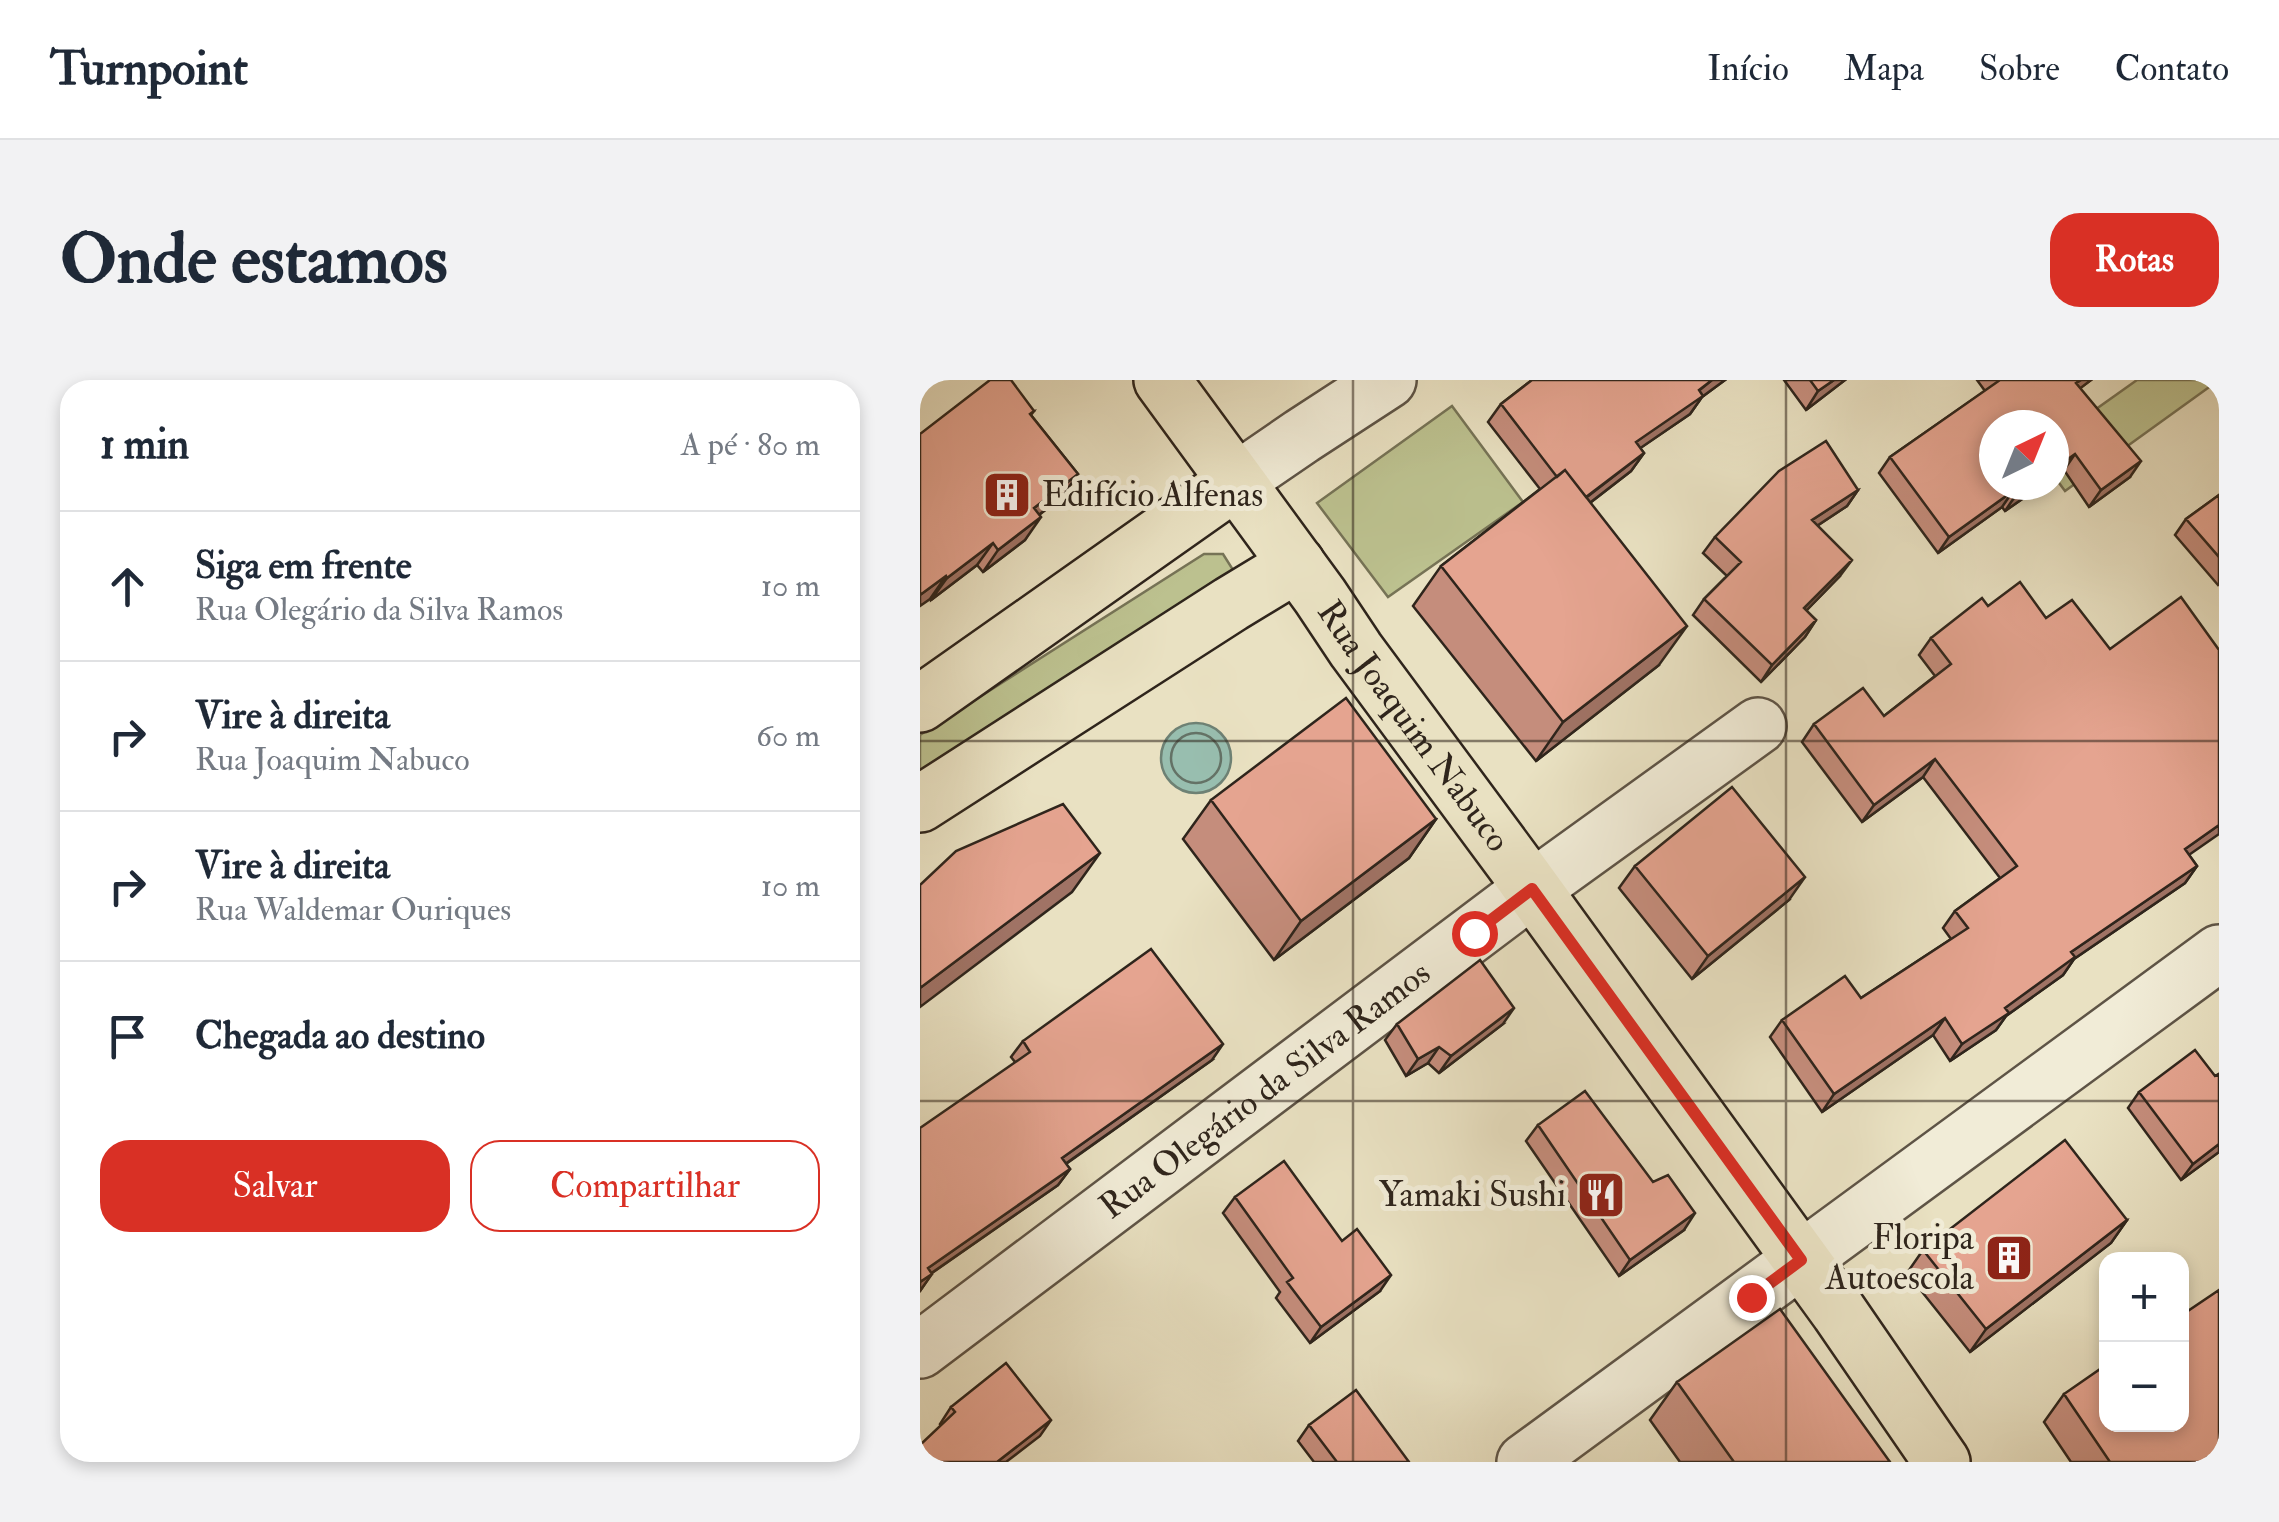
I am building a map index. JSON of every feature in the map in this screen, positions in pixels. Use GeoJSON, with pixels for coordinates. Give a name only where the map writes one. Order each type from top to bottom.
{"type":"FeatureCollection","features":[{"type":"Feature","properties":{"kind":"main road","name":"Rua Joaquim Nabuco"},"geometry":{"type":"LineString","coordinates":[[1162,380],[1801,1260],[1942,1462]]}},
{"type":"Feature","properties":{"kind":"main road"},"geometry":{"type":"LineString","coordinates":[[920,704],[1236,482]]}},
{"type":"Feature","properties":{"kind":"main road"},"geometry":{"type":"LineString","coordinates":[[920,735],[937,792],[1297,564]]}},
{"type":"Feature","properties":{"kind":"street"},"geometry":{"type":"LineString","coordinates":[[1236,482],[1388,380]]}},
{"type":"Feature","properties":{"kind":"street","name":"Rua Olegário da Silva Ramos"},"geometry":{"type":"LineString","coordinates":[[920,1350],[1532,889],[1758,726]]}},
{"type":"Feature","properties":{"kind":"street"},"geometry":{"type":"LineString","coordinates":[[1525,1462],[2219,953]]}},
{"type":"Feature","properties":{"kind":"shaded area"},"geometry":{"type":"Polygon","coordinates":[[[2137,380],[2219,380],[2069,488],[2069,428],[2137,380]]]}},
{"type":"Feature","properties":{"kind":"shaded area"},"geometry":{"type":"Polygon","coordinates":[[[1452,406],[1523,502],[1388,597],[1317,503],[1452,406]]]}},
{"type":"Feature","properties":{"kind":"shaded area"},"geometry":{"type":"Polygon","coordinates":[[[1204,554],[1223,554],[1235,573],[920,773],[920,735],[1204,554]]]}},
{"type":"Feature","properties":{"kind":"water"},"geometry":{"type":"Polygon","coordinates":[[[1196,723],[1221,733],[1231,758],[1221,783],[1196,793],[1171,783],[1161,758],[1171,733],[1196,723]]]}},
{"type":"Feature","properties":{"kind":"building","name":"Edifício Alfenas"},"geometry":{"type":"Polygon","coordinates":[[[990,380],[1011,380],[1034,411],[1030,414],[1078,474],[1034,508],[1041,517],[998,550],[993,543],[920,595],[920,434],[990,380]]]}},
{"type":"Feature","properties":{"kind":"building"},"geometry":{"type":"Polygon","coordinates":[[[1532,380],[1712,380],[1699,390],[1703,396],[1636,442],[1644,453],[1586,497],[1565,470],[1557,477],[1501,404],[1532,380]]]}},
{"type":"Feature","properties":{"kind":"building"},"geometry":{"type":"Polygon","coordinates":[[[1810,380],[1834,380],[1818,391],[1810,380]]]}},
{"type":"Feature","properties":{"kind":"building"},"geometry":{"type":"Polygon","coordinates":[[[2000,380],[2081,380],[2076,383],[2141,461],[2101,490],[2075,454],[2069,458],[2069,410],[1979,410],[1979,500],[2000,500],[1949,537],[1890,457],[2000,380]]]}},
{"type":"Feature","properties":{"kind":"building"},"geometry":{"type":"Polygon","coordinates":[[[1826,441],[1858,490],[1812,520],[1852,560],[1804,608],[1816,620],[1772,665],[1704,599],[1741,562],[1715,537],[1779,471],[1826,441]]]}},
{"type":"Feature","properties":{"kind":"building"},"geometry":{"type":"Polygon","coordinates":[[[1565,470],[1687,626],[1563,722],[1441,566],[1565,470]]]}},
{"type":"Feature","properties":{"kind":"building"},"geometry":{"type":"Polygon","coordinates":[[[2219,495],[2219,557],[2186,519],[2219,495]]]}},
{"type":"Feature","properties":{"kind":"building"},"geometry":{"type":"Polygon","coordinates":[[[2020,582],[2046,618],[2072,600],[2110,649],[2181,597],[2219,650],[2219,825],[2185,849],[2197,866],[2071,952],[2075,957],[2005,1008],[2009,1013],[1962,1044],[1945,1018],[1834,1094],[1782,1020],[1845,976],[1861,998],[1968,928],[1955,911],[2017,866],[1935,759],[1874,805],[1814,724],[1863,688],[1884,716],[1951,664],[1931,638],[1982,598],[1988,606],[2020,582]]]}},
{"type":"Feature","properties":{"kind":"building"},"geometry":{"type":"Polygon","coordinates":[[[1346,698],[1436,819],[1301,921],[1211,800],[1346,698]]]}},
{"type":"Feature","properties":{"kind":"building"},"geometry":{"type":"Polygon","coordinates":[[[1732,787],[1805,877],[1708,956],[1635,866],[1732,787]]]}},
{"type":"Feature","properties":{"kind":"building"},"geometry":{"type":"Polygon","coordinates":[[[1063,804],[1100,853],[920,988],[920,885],[956,851],[1063,804]]]}},
{"type":"Feature","properties":{"kind":"building"},"geometry":{"type":"Polygon","coordinates":[[[1151,949],[1223,1044],[1062,1158],[1070,1169],[928,1268],[932,1274],[920,1282],[920,1128],[1030,1052],[1023,1041],[1151,949]]]}},
{"type":"Feature","properties":{"kind":"building"},"geometry":{"type":"Polygon","coordinates":[[[1480,960],[1514,1008],[1451,1056],[1439,1047],[1418,1059],[1397,1024],[1480,960]]]}},
{"type":"Feature","properties":{"kind":"building"},"geometry":{"type":"Polygon","coordinates":[[[2195,1050],[2215,1076],[2219,1074],[2219,1144],[2193,1164],[2139,1092],[2195,1050]]]}},
{"type":"Feature","properties":{"kind":"building","name":"Yamaki Sushi"},"geometry":{"type":"Polygon","coordinates":[[[1585,1091],[1653,1182],[1668,1175],[1695,1213],[1630,1260],[1538,1125],[1585,1091]]]}},
{"type":"Feature","properties":{"kind":"building","name":"Floripa Autoescola"},"geometry":{"type":"Polygon","coordinates":[[[2065,1140],[2127,1220],[1986,1329],[1923,1250],[2065,1140]]]}},
{"type":"Feature","properties":{"kind":"building"},"geometry":{"type":"Polygon","coordinates":[[[1284,1161],[1342,1241],[1357,1229],[1391,1275],[1321,1327],[1287,1282],[1293,1278],[1235,1197],[1284,1161]]]}},
{"type":"Feature","properties":{"kind":"building"},"geometry":{"type":"Polygon","coordinates":[[[2219,1290],[2219,1462],[2110,1462],[2064,1394],[2099,1370],[2099,1432],[2189,1432],[2189,1310],[2219,1290]]]}},
{"type":"Feature","properties":{"kind":"building"},"geometry":{"type":"Polygon","coordinates":[[[1780,1309],[1890,1462],[1734,1462],[1677,1382],[1780,1309]]]}},
{"type":"Feature","properties":{"kind":"building"},"geometry":{"type":"Polygon","coordinates":[[[1006,1363],[1051,1420],[997,1462],[920,1462],[920,1445],[955,1412],[951,1407],[1006,1363]]]}},
{"type":"Feature","properties":{"kind":"building"},"geometry":{"type":"Polygon","coordinates":[[[1356,1390],[1409,1462],[1337,1462],[1309,1425],[1356,1390]]]}},
{"type":"Feature","properties":{"kind":"place","name":"Edifício Alfenas"},"geometry":{"type":"Point","coordinates":[1007,495]}},
{"type":"Feature","properties":{"kind":"place","name":"Yamaki Sushi"},"geometry":{"type":"Point","coordinates":[1601,1195]}},
{"type":"Feature","properties":{"kind":"place","name":"Floripa Autoescola"},"geometry":{"type":"Point","coordinates":[2009,1258]}},
{"type":"Feature","properties":{"kind":"route"},"geometry":{"type":"LineString","coordinates":[[1474,933],[1532,889],[1801,1260],[1751,1297]]}}]}
